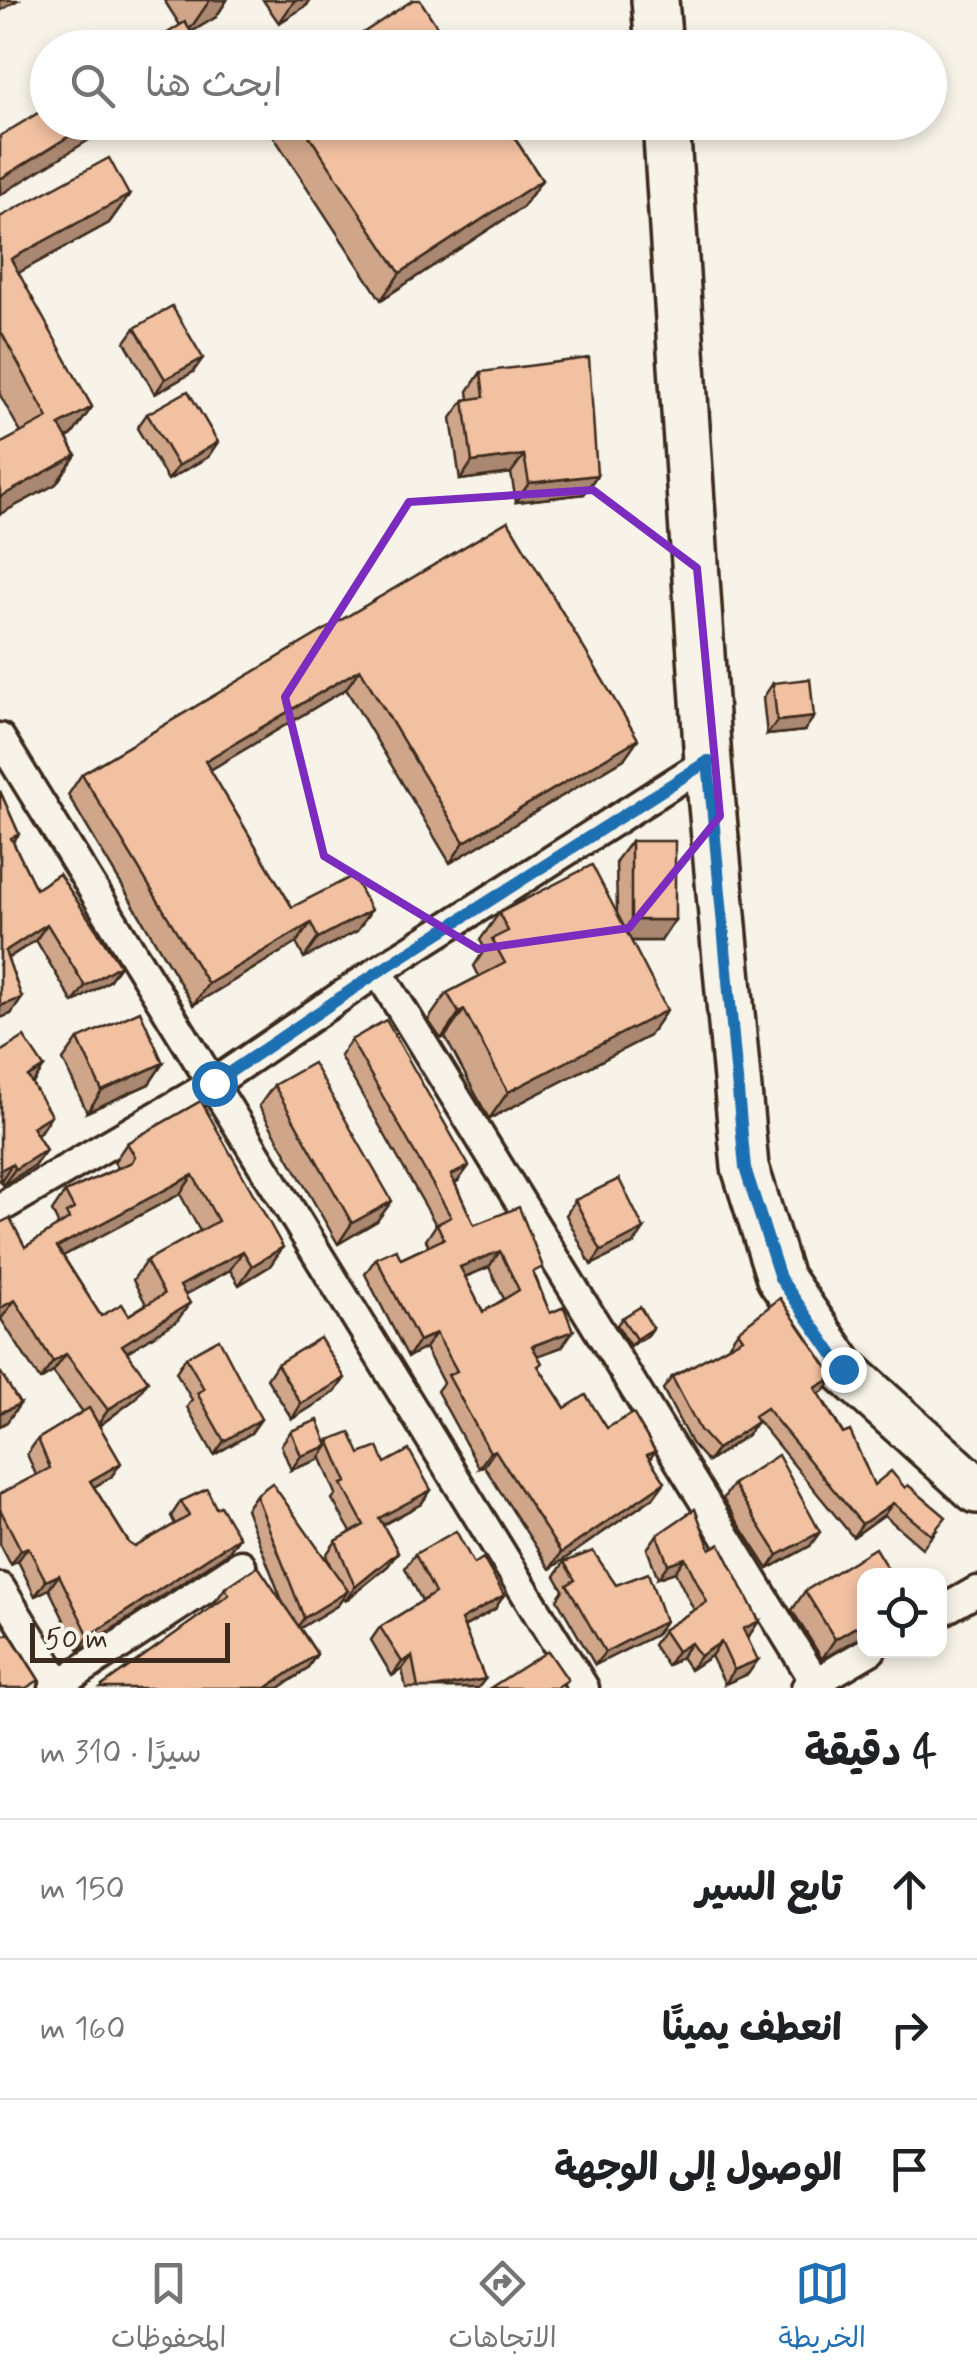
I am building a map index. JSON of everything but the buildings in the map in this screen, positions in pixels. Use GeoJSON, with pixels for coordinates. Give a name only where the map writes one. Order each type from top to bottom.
{"type":"FeatureCollection","features":[{"type":"Feature","properties":{"kind":"main road"},"geometry":{"type":"LineString","coordinates":[[655,0],[658,30]]}},
{"type":"Feature","properties":{"kind":"main road"},"geometry":{"type":"LineString","coordinates":[[667,140],[708,761],[745,1168],[780,1278],[843,1369],[977,1490]]}},
{"type":"Feature","properties":{"kind":"street"},"geometry":{"type":"LineString","coordinates":[[0,738],[584,1688]]}},
{"type":"Feature","properties":{"kind":"street"},"geometry":{"type":"LineString","coordinates":[[0,1208],[214,1083],[378,972],[708,761]]}},
{"type":"Feature","properties":{"kind":"street"},"geometry":{"type":"LineString","coordinates":[[378,972],[813,1686],[858,1658]]}},
{"type":"Feature","properties":{"kind":"street"},"geometry":{"type":"LineString","coordinates":[[0,1588],[59,1687],[241,1565]]}},
{"type":"Feature","properties":{"kind":"street"},"geometry":{"type":"LineString","coordinates":[[947,1608],[977,1591]]}},
{"type":"Feature","properties":{"kind":"highlighted area"},"geometry":{"type":"Polygon","coordinates":[[[593,490],[697,568],[720,816],[629,928],[478,949],[324,856],[285,697],[409,502],[593,490]]]}},
{"type":"Feature","properties":{"kind":"route"},"geometry":{"type":"LineString","coordinates":[[214,1083],[378,972],[708,761],[745,1168],[780,1278],[843,1369]]}}]}
